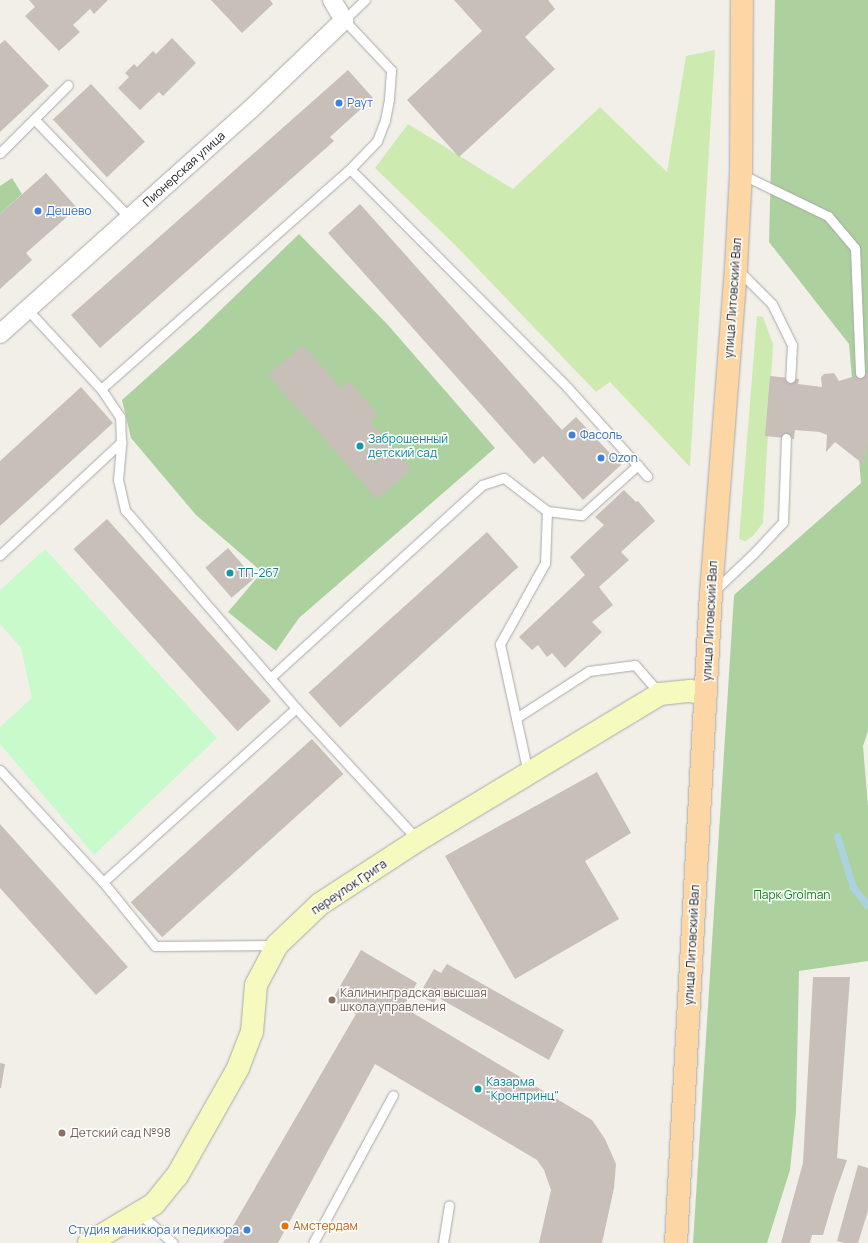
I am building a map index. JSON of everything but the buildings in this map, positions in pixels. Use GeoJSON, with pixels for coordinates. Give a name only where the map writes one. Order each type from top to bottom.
{"type":"FeatureCollection","features":[{"type":"Feature","properties":{"kind":"main road","name":"улица Литовский Вал"},"geometry":{"type":"LineString","coordinates":[[676,1243],[711,593],[736,268],[741,174],[742,0]]}},
{"type":"Feature","properties":{"kind":"street"},"geometry":{"type":"LineString","coordinates":[[332,0],[344,20]]}},
{"type":"Feature","properties":{"kind":"street","name":"Пионерская улица"},"geometry":{"type":"LineString","coordinates":[[0,334],[251,109],[344,20]]}},
{"type":"Feature","properties":{"kind":"street","name":"переулок Грига"},"geometry":{"type":"LineString","coordinates":[[88,1243],[154,1204],[177,1176],[238,1068],[252,1032],[256,985],[277,945],[320,904],[418,840],[660,694],[690,691],[706,694]]}},
{"type":"Feature","properties":{"kind":"lane","name":"Пионерская улица"},"geometry":{"type":"LineString","coordinates":[[344,20],[365,0]]}},
{"type":"Feature","properties":{"kind":"lane"},"geometry":{"type":"LineString","coordinates":[[101,389],[350,169],[377,141],[385,120],[389,99],[391,70],[344,20]]}},
{"type":"Feature","properties":{"kind":"lane"},"geometry":{"type":"LineString","coordinates":[[0,153],[68,85]]}},
{"type":"Feature","properties":{"kind":"lane"},"geometry":{"type":"LineString","coordinates":[[34,119],[129,217]]}},
{"type":"Feature","properties":{"kind":"lane"},"geometry":{"type":"LineString","coordinates":[[350,169],[567,387],[647,476]]}},
{"type":"Feature","properties":{"kind":"lane"},"geometry":{"type":"LineString","coordinates":[[741,174],[828,216],[855,248],[860,373]]}},
{"type":"Feature","properties":{"kind":"lane"},"geometry":{"type":"LineString","coordinates":[[736,268],[772,304],[792,345],[790,378]]}},
{"type":"Feature","properties":{"kind":"lane"},"geometry":{"type":"LineString","coordinates":[[27,309],[101,389],[120,417],[121,442],[118,480],[126,510],[296,708],[418,840]]}},
{"type":"Feature","properties":{"kind":"lane"},"geometry":{"type":"LineString","coordinates":[[711,593],[753,554],[783,522],[786,438]]}},
{"type":"Feature","properties":{"kind":"lane"},"geometry":{"type":"LineString","coordinates":[[0,555],[121,442]]}},
{"type":"Feature","properties":{"kind":"lane"},"geometry":{"type":"LineString","coordinates":[[270,678],[482,484],[504,478],[548,511],[582,515],[638,465]]}},
{"type":"Feature","properties":{"kind":"lane"},"geometry":{"type":"LineString","coordinates":[[528,774],[500,644],[545,563],[548,511]]}},
{"type":"Feature","properties":{"kind":"lane"},"geometry":{"type":"LineString","coordinates":[[516,718],[589,671],[635,665],[660,694]]}},
{"type":"Feature","properties":{"kind":"lane"},"geometry":{"type":"LineString","coordinates":[[103,882],[296,708]]}},
{"type":"Feature","properties":{"kind":"lane"},"geometry":{"type":"LineString","coordinates":[[0,770],[103,882],[155,946],[277,945]]}},
{"type":"Feature","properties":{"kind":"lane"},"geometry":{"type":"LineString","coordinates":[[313,1243],[393,1095]]}},
{"type":"Feature","properties":{"kind":"lane"},"geometry":{"type":"LineString","coordinates":[[443,1243],[449,1205]]}},
{"type":"Feature","properties":{"kind":"lane"},"geometry":{"type":"LineString","coordinates":[[139,1214],[173,1243]]}},
{"type":"Feature","properties":{"kind":"green space","name":"Парк Grolman"},"geometry":{"type":"Polygon","coordinates":[[[775,0],[868,0],[868,731],[863,746],[868,806],[868,961],[799,971],[796,1112],[790,1170],[767,1243],[693,1243],[734,595],[861,483],[849,344],[769,242],[775,0]]]}},
{"type":"Feature","properties":{"kind":"green space"},"geometry":{"type":"Polygon","coordinates":[[[715,50],[690,467],[610,382],[596,392],[455,245],[375,168],[408,124],[513,189],[600,107],[667,172],[686,56],[715,50]]]}},
{"type":"Feature","properties":{"kind":"green space"},"geometry":{"type":"Polygon","coordinates":[[[12,178],[22,194],[0,214],[0,186],[12,178]]]}},
{"type":"Feature","properties":{"kind":"green space"},"geometry":{"type":"Polygon","coordinates":[[[299,234],[388,325],[495,448],[299,618],[276,651],[228,612],[262,572],[196,515],[131,438],[122,400],[199,331],[299,234]]]}},
{"type":"Feature","properties":{"kind":"green space"},"geometry":{"type":"Polygon","coordinates":[[[757,316],[763,317],[773,344],[763,523],[753,536],[745,541],[739,539],[757,316]]]}},
{"type":"Feature","properties":{"kind":"green space"},"geometry":{"type":"Polygon","coordinates":[[[45,549],[217,738],[94,855],[0,744],[0,727],[32,698],[21,648],[0,624],[0,590],[45,549]]]}},
{"type":"Feature","properties":{"kind":"waterway"},"geometry":{"type":"LineString","coordinates":[[837,836],[853,887],[868,906]]}},
{"type":"Feature","properties":{"kind":"place","name":"Раут"},"geometry":{"type":"Point","coordinates":[339,103]}},
{"type":"Feature","properties":{"kind":"place","name":"Дешево"},"geometry":{"type":"Point","coordinates":[38,211]}},
{"type":"Feature","properties":{"kind":"place","name":"Фасоль"},"geometry":{"type":"Point","coordinates":[572,435]}},
{"type":"Feature","properties":{"kind":"place","name":"Заброшенный детский сад"},"geometry":{"type":"Point","coordinates":[360,446]}},
{"type":"Feature","properties":{"kind":"place","name":"Ozon"},"geometry":{"type":"Point","coordinates":[601,458]}},
{"type":"Feature","properties":{"kind":"place","name":"ТП-267"},"geometry":{"type":"Point","coordinates":[230,573]}},
{"type":"Feature","properties":{"kind":"place","name":"Калининградская высшая школа управления"},"geometry":{"type":"Point","coordinates":[332,1000]}},
{"type":"Feature","properties":{"kind":"place","name":"Казарма \"Кронпринц\""},"geometry":{"type":"Point","coordinates":[478,1089]}},
{"type":"Feature","properties":{"kind":"place","name":"Детский сад №98"},"geometry":{"type":"Point","coordinates":[62,1133]}},
{"type":"Feature","properties":{"kind":"place","name":"Амстердам"},"geometry":{"type":"Point","coordinates":[285,1226]}},
{"type":"Feature","properties":{"kind":"place","name":"Студия маникюра и педикюра"},"geometry":{"type":"Point","coordinates":[247,1230]}}]}
